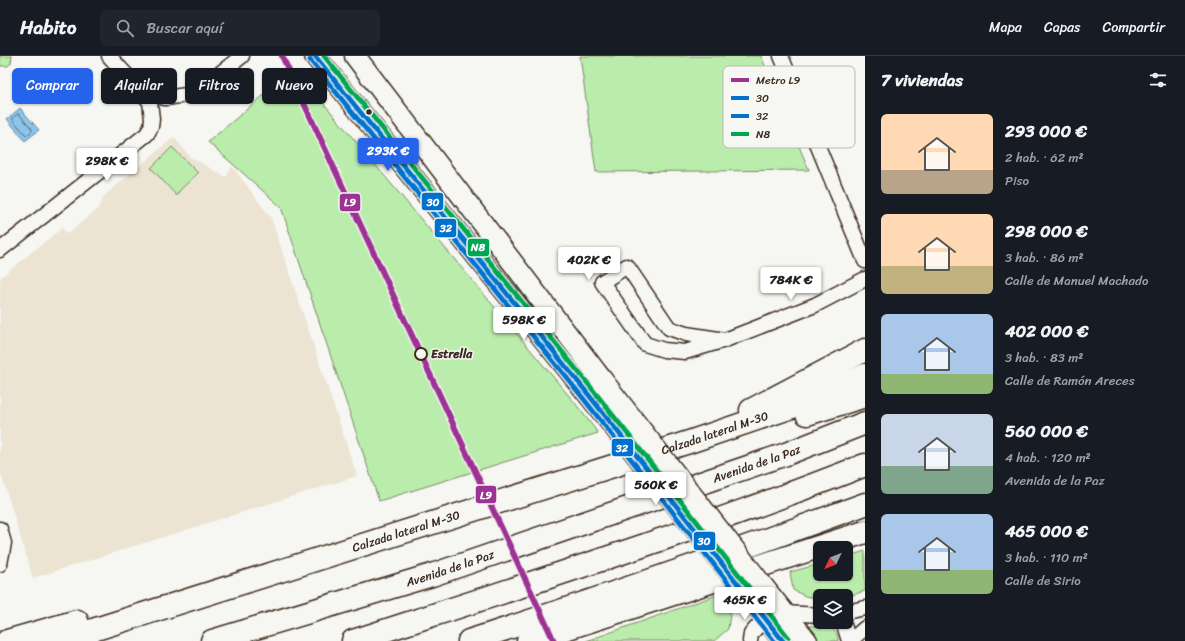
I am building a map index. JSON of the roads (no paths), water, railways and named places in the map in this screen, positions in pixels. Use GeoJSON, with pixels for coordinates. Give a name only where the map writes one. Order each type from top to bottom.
{"type":"FeatureCollection","features":[{"type":"Feature","properties":{"kind":"highway"},"geometry":{"type":"LineString","coordinates":[[689,442],[865,350]]}},
{"type":"Feature","properties":{"kind":"highway","name":"Calzada lateral M-30"},"geometry":{"type":"LineString","coordinates":[[58,641],[689,442],[801,404],[865,375]]}},
{"type":"Feature","properties":{"kind":"highway"},"geometry":{"type":"LineString","coordinates":[[689,442],[754,432],[865,396]]}},
{"type":"Feature","properties":{"kind":"highway","name":"Avenida de la Paz"},"geometry":{"type":"LineString","coordinates":[[212,641],[439,572],[786,454],[865,423]]}},
{"type":"Feature","properties":{"kind":"highway"},"geometry":{"type":"LineString","coordinates":[[353,641],[593,563],[791,494],[865,465]]}},
{"type":"Feature","properties":{"kind":"highway"},"geometry":{"type":"LineString","coordinates":[[469,641],[782,535],[865,504]]}},
{"type":"Feature","properties":{"kind":"highway"},"geometry":{"type":"LineString","coordinates":[[528,641],[863,534]]}},
{"type":"Feature","properties":{"kind":"highway"},"geometry":{"type":"LineString","coordinates":[[7,641],[125,607],[194,598]]}},
{"type":"Feature","properties":{"kind":"main road"},"geometry":{"type":"LineString","coordinates":[[315,56],[588,394],[758,594]]}},
{"type":"Feature","properties":{"kind":"main road"},"geometry":{"type":"LineString","coordinates":[[355,56],[603,381],[758,594],[776,617],[807,641]]}},
{"type":"Feature","properties":{"kind":"main road"},"geometry":{"type":"LineString","coordinates":[[776,617],[783,641]]}},
{"type":"Feature","properties":{"kind":"street"},"geometry":{"type":"LineString","coordinates":[[109,56],[120,68]]}},
{"type":"Feature","properties":{"kind":"street"},"geometry":{"type":"LineString","coordinates":[[177,96],[194,94],[242,56]]}},
{"type":"Feature","properties":{"kind":"street"},"geometry":{"type":"LineString","coordinates":[[781,56],[785,66]]}},
{"type":"Feature","properties":{"kind":"street"},"geometry":{"type":"LineString","coordinates":[[0,250],[146,134],[151,127],[151,104]]}},
{"type":"Feature","properties":{"kind":"street"},"geometry":{"type":"LineString","coordinates":[[819,148],[865,261]]}},
{"type":"Feature","properties":{"kind":"street"},"geometry":{"type":"LineString","coordinates":[[725,340],[686,334],[669,328],[627,266],[602,282],[645,344],[664,350],[685,352],[725,340],[815,306],[865,279]]}},
{"type":"Feature","properties":{"kind":"street"},"geometry":{"type":"LineString","coordinates":[[0,529],[4,543],[0,564]]}},
{"type":"Feature","properties":{"kind":"street"},"geometry":{"type":"LineString","coordinates":[[853,611],[865,608]]}},
{"type":"Feature","properties":{"kind":"street"},"geometry":{"type":"LineString","coordinates":[[748,639],[758,627],[776,617],[813,615]]}},
{"type":"Feature","properties":{"kind":"street"},"geometry":{"type":"LineString","coordinates":[[845,629],[849,641],[865,628]]}},
{"type":"Feature","properties":{"kind":"water"},"geometry":{"type":"Polygon","coordinates":[[[20,108],[39,130],[25,141],[7,119],[20,108]]]}},
{"type":"Feature","properties":{"kind":"metro line","name":"L9"},"geometry":{"type":"LineString","coordinates":[[282,56],[554,641]]}},
{"type":"Feature","properties":{"kind":"place","name":"Estrella"},"geometry":{"type":"Point","coordinates":[421,354]}}]}
